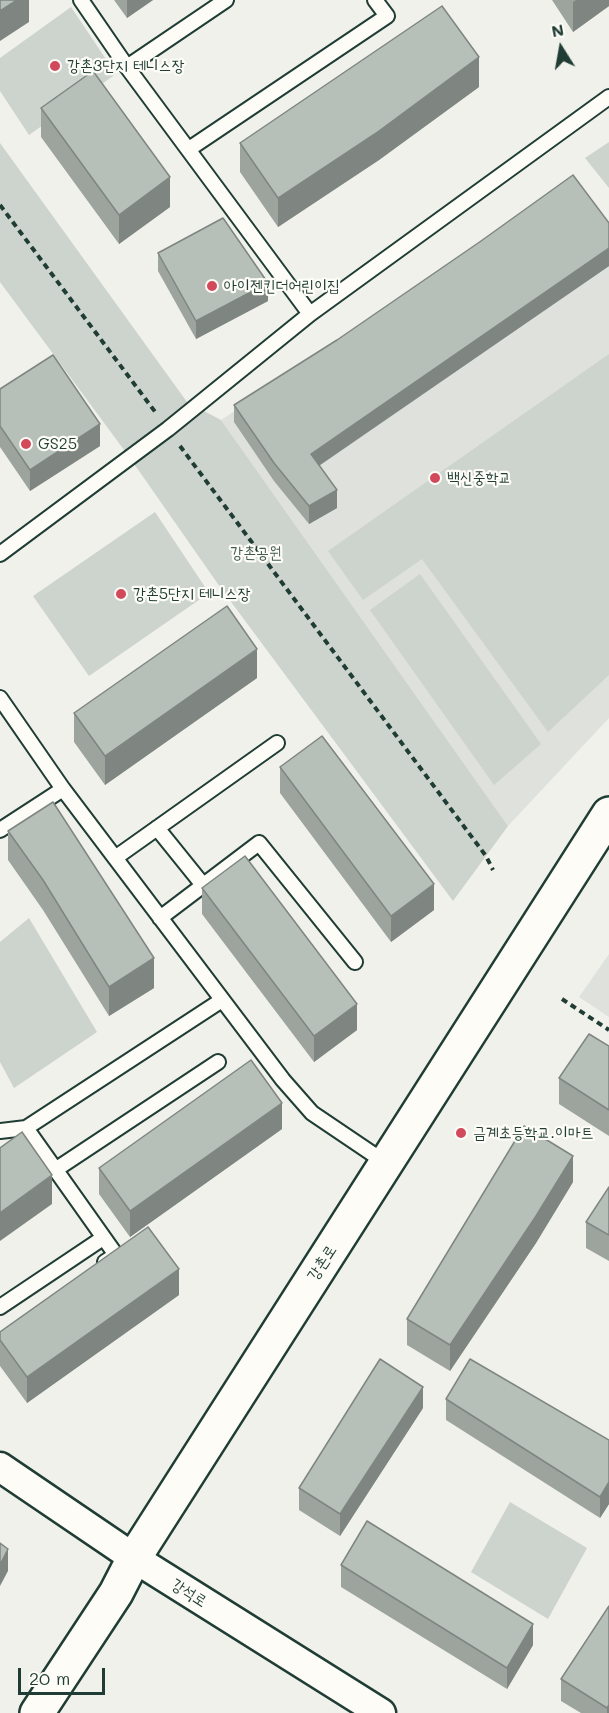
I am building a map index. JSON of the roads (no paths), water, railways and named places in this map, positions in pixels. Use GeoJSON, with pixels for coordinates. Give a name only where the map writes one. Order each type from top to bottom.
{"type":"FeatureCollection","features":[{"type":"Feature","properties":{"kind":"main road","name":"강촌로"},"geometry":{"type":"LineString","coordinates":[[37,1713],[116,1593],[134,1558],[609,814]]}},
{"type":"Feature","properties":{"kind":"street","name":"강석로"},"geometry":{"type":"LineString","coordinates":[[0,1467],[134,1558],[381,1713]]}},
{"type":"Feature","properties":{"kind":"lane"},"geometry":{"type":"LineString","coordinates":[[81,0],[310,314]]}},
{"type":"Feature","properties":{"kind":"lane"},"geometry":{"type":"LineString","coordinates":[[128,67],[226,0]]}},
{"type":"Feature","properties":{"kind":"lane"},"geometry":{"type":"LineString","coordinates":[[189,149],[387,16],[375,0]]}},
{"type":"Feature","properties":{"kind":"lane"},"geometry":{"type":"LineString","coordinates":[[0,554],[168,429],[310,314],[609,97]]}},
{"type":"Feature","properties":{"kind":"lane"},"geometry":{"type":"LineString","coordinates":[[0,698],[63,789],[283,1080],[312,1113],[386,1163]]}},
{"type":"Feature","properties":{"kind":"lane"},"geometry":{"type":"LineString","coordinates":[[115,858],[277,742]]}},
{"type":"Feature","properties":{"kind":"lane"},"geometry":{"type":"LineString","coordinates":[[0,830],[63,789]]}},
{"type":"Feature","properties":{"kind":"lane"},"geometry":{"type":"LineString","coordinates":[[157,828],[203,885]]}},
{"type":"Feature","properties":{"kind":"lane"},"geometry":{"type":"LineString","coordinates":[[160,918],[258,843],[355,962]]}},
{"type":"Feature","properties":{"kind":"lane"},"geometry":{"type":"LineString","coordinates":[[0,1131],[26,1128],[222,1000]]}},
{"type":"Feature","properties":{"kind":"lane"},"geometry":{"type":"LineString","coordinates":[[55,1170],[218,1062]]}},
{"type":"Feature","properties":{"kind":"lane"},"geometry":{"type":"LineString","coordinates":[[26,1128],[116,1255],[96,1268]]}},
{"type":"Feature","properties":{"kind":"lane"},"geometry":{"type":"LineString","coordinates":[[0,1307],[103,1238]]}},
{"type":"Feature","properties":{"kind":"place","name":"강촌3단지 테니스장"},"geometry":{"type":"Point","coordinates":[55,66]}},
{"type":"Feature","properties":{"kind":"place","name":"아이젠킨더어린이집"},"geometry":{"type":"Point","coordinates":[212,286]}},
{"type":"Feature","properties":{"kind":"place","name":"GS25"},"geometry":{"type":"Point","coordinates":[26,444]}},
{"type":"Feature","properties":{"kind":"place","name":"백신중학교"},"geometry":{"type":"Point","coordinates":[435,478]}},
{"type":"Feature","properties":{"kind":"place","name":"강촌5단지 테니스장"},"geometry":{"type":"Point","coordinates":[121,594]}},
{"type":"Feature","properties":{"kind":"place","name":"금계초등학교.이마트"},"geometry":{"type":"Point","coordinates":[461,1133]}},
{"type":"Feature","properties":{"kind":"park label","name":"강촌공원"},"geometry":{"type":"Point","coordinates":[256,553]}}]}
